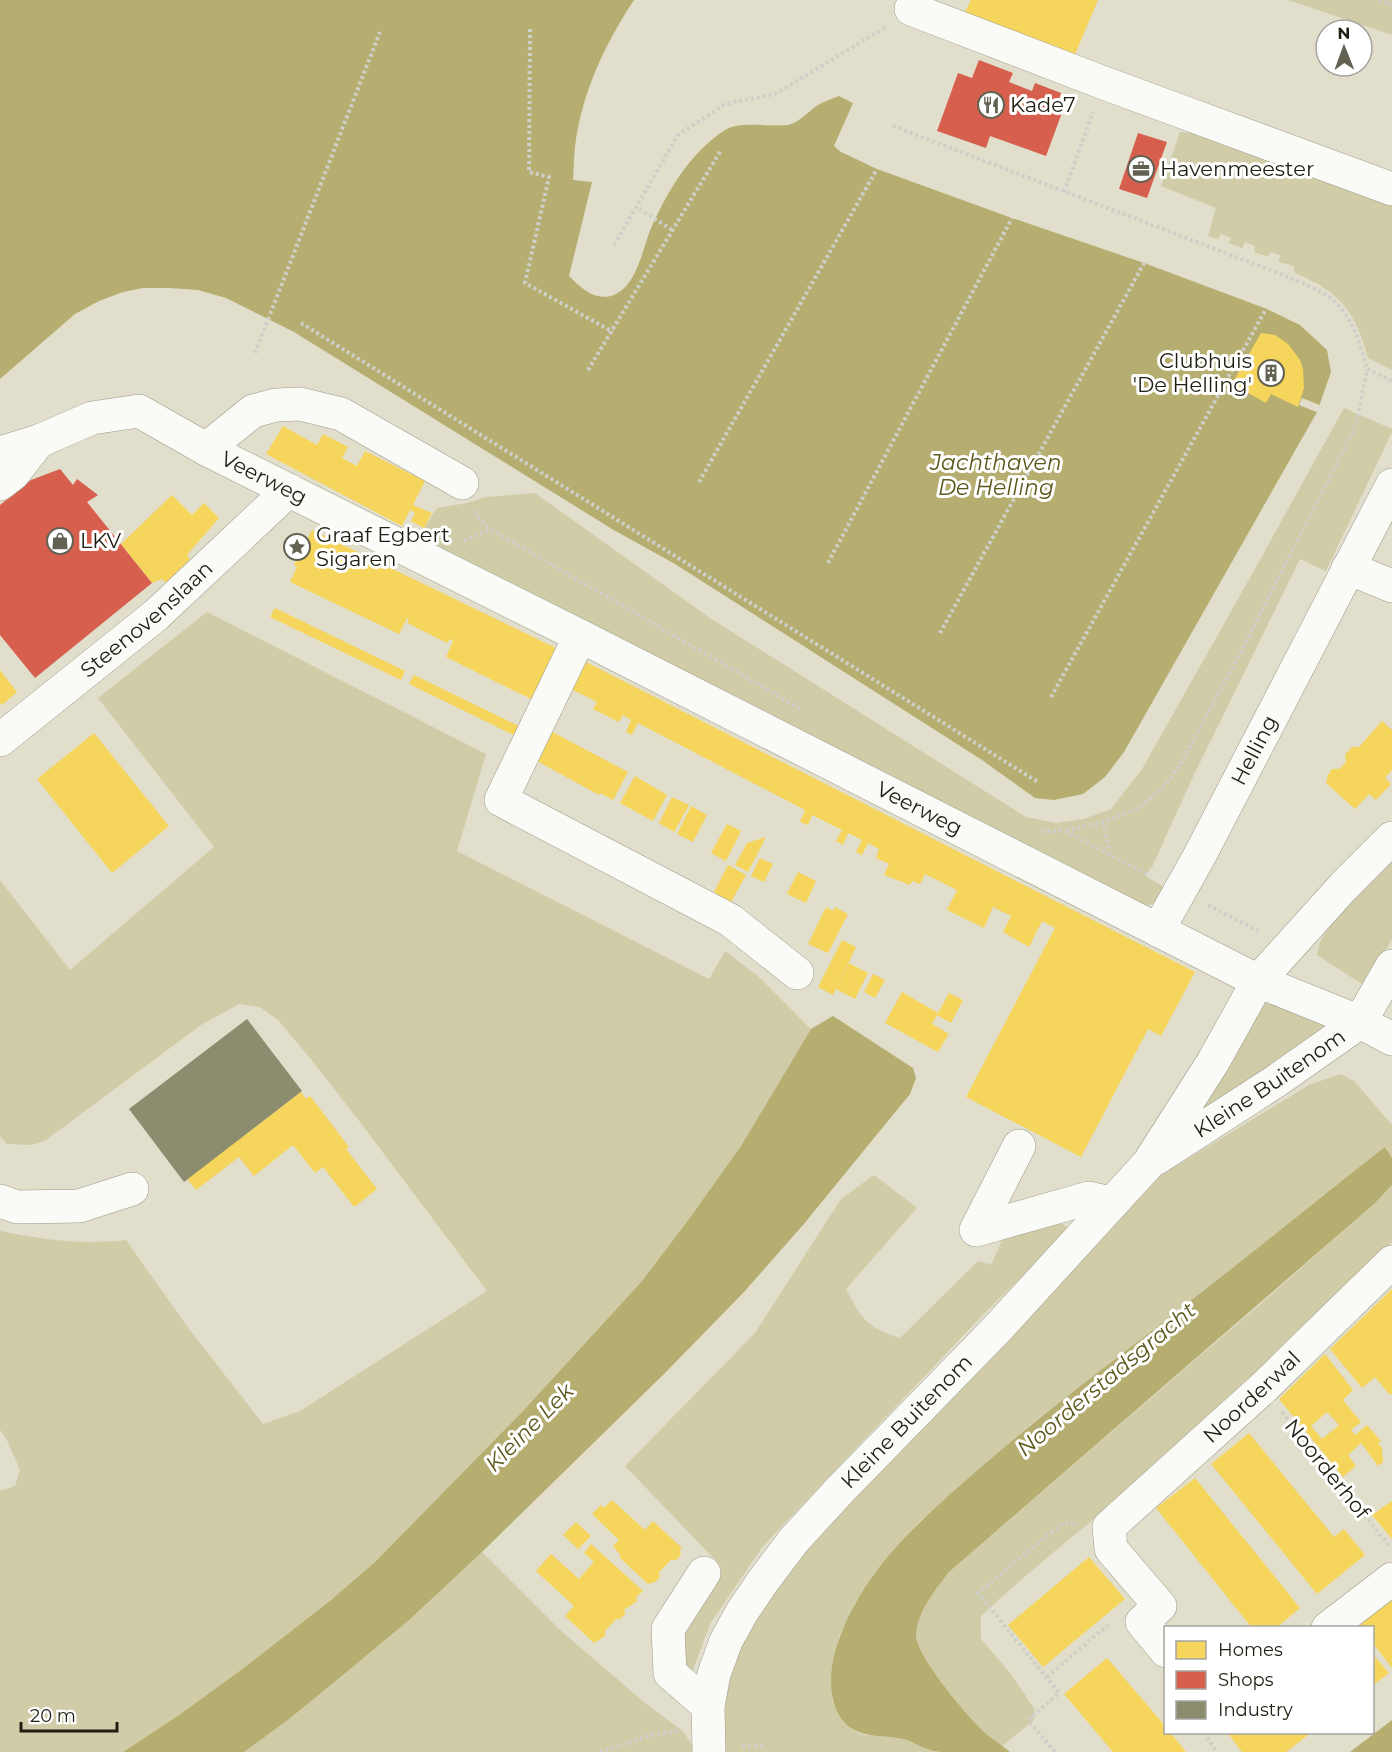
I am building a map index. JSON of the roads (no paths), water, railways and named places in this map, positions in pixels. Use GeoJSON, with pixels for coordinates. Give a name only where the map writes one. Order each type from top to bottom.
{"type":"FeatureCollection","features":[{"type":"Feature","properties":{"kind":"street"},"geometry":{"type":"LineString","coordinates":[[911,9],[1392,189]]}},
{"type":"Feature","properties":{"kind":"street","name":"Veerweg"},"geometry":{"type":"LineString","coordinates":[[206,449],[254,411],[276,405],[300,404],[341,414],[462,483]]}},
{"type":"Feature","properties":{"kind":"street","name":"Veerweg"},"geometry":{"type":"LineString","coordinates":[[0,453],[39,441],[92,418],[139,411],[206,449],[580,636],[1258,981],[1360,1022],[1392,1039]]}},
{"type":"Feature","properties":{"kind":"street","name":"Veerweg"},"geometry":{"type":"LineString","coordinates":[[0,484],[14,474],[39,441]]}},
{"type":"Feature","properties":{"kind":"street","name":"Helling"},"geometry":{"type":"LineString","coordinates":[[1158,930],[1392,485]]}},
{"type":"Feature","properties":{"kind":"street","name":"Steenovenslaan"},"geometry":{"type":"LineString","coordinates":[[0,740],[156,615],[289,490]]}},
{"type":"Feature","properties":{"kind":"street"},"geometry":{"type":"LineString","coordinates":[[1348,568],[1392,586]]}},
{"type":"Feature","properties":{"kind":"street"},"geometry":{"type":"LineString","coordinates":[[580,636],[501,800],[730,920],[797,973]]}},
{"type":"Feature","properties":{"kind":"street"},"geometry":{"type":"LineString","coordinates":[[1258,981],[1343,887],[1392,838]]}},
{"type":"Feature","properties":{"kind":"street"},"geometry":{"type":"LineString","coordinates":[[1360,1022],[1392,966]]}},
{"type":"Feature","properties":{"kind":"street","name":"Kleine Buitenom"},"geometry":{"type":"LineString","coordinates":[[708,1729],[714,1674],[726,1641],[742,1612],[794,1540],[997,1329],[1148,1164],[1213,1062],[1258,981]]}},
{"type":"Feature","properties":{"kind":"street","name":"Kleine Buitenom"},"geometry":{"type":"LineString","coordinates":[[1148,1164],[1276,1081],[1360,1022]]}},
{"type":"Feature","properties":{"kind":"street"},"geometry":{"type":"LineString","coordinates":[[1019,1146],[976,1230],[1089,1198],[1112,1203]]}},
{"type":"Feature","properties":{"kind":"street"},"geometry":{"type":"LineString","coordinates":[[0,1201],[17,1207],[80,1206],[132,1189]]}},
{"type":"Feature","properties":{"kind":"street","name":"Noorderwal"},"geometry":{"type":"LineString","coordinates":[[1164,1649],[1142,1622],[1160,1606],[1110,1549],[1109,1527],[1263,1388],[1392,1262]]}},
{"type":"Feature","properties":{"kind":"street"},"geometry":{"type":"LineString","coordinates":[[704,1573],[668,1629],[670,1673],[708,1729]]}},
{"type":"Feature","properties":{"kind":"street"},"geometry":{"type":"LineString","coordinates":[[1331,1626],[1392,1579]]}},
{"type":"Feature","properties":{"kind":"water","name":"Jachthaven De Helling"},"geometry":{"type":"Polygon","coordinates":[[[0,0],[634,0],[615,31],[592,80],[576,139],[573,180],[592,182],[569,276],[590,293],[602,297],[609,296],[616,294],[630,282],[665,199],[691,161],[713,139],[731,127],[792,124],[818,105],[839,96],[853,103],[834,146],[841,152],[877,169],[1267,309],[1300,325],[1327,350],[1331,372],[1317,412],[1124,752],[1105,777],[1083,794],[1054,800],[1035,798],[982,760],[675,564],[612,529],[294,332],[226,298],[198,290],[169,288],[143,288],[123,292],[99,301],[75,314],[0,379],[0,0]]]}},
{"type":"Feature","properties":{"kind":"water","name":"Kleine Lek"},"geometry":{"type":"Polygon","coordinates":[[[833,1016],[913,1068],[916,1078],[910,1094],[803,1225],[744,1292],[665,1373],[482,1552],[409,1620],[289,1719],[244,1752],[123,1752],[241,1670],[331,1600],[375,1562],[523,1411],[642,1281],[741,1146],[811,1029],[833,1016]]]}},
{"type":"Feature","properties":{"kind":"water","name":"Noorderstadsgracht"},"geometry":{"type":"Polygon","coordinates":[[[1385,1147],[1392,1158],[1392,1185],[1374,1204],[949,1572],[928,1601],[917,1625],[916,1634],[924,1656],[943,1685],[966,1713],[984,1732],[1010,1752],[940,1752],[899,1738],[859,1732],[845,1723],[833,1700],[831,1682],[834,1656],[844,1627],[873,1575],[912,1530],[1029,1427],[1385,1147]]]}},
{"type":"Feature","properties":{"kind":"water"},"geometry":{"type":"Polygon","coordinates":[[[1392,1720],[1392,1752],[1350,1752],[1374,1734],[1392,1720]]]}},
{"type":"Feature","properties":{"kind":"place","name":"Kade7"},"geometry":{"type":"Point","coordinates":[991,105]}},
{"type":"Feature","properties":{"kind":"place","name":"Havenmeester"},"geometry":{"type":"Point","coordinates":[1141,169]}},
{"type":"Feature","properties":{"kind":"place","name":"Clubhuis 'De Helling'"},"geometry":{"type":"Point","coordinates":[1271,373]}},
{"type":"Feature","properties":{"kind":"place","name":"LKV"},"geometry":{"type":"Point","coordinates":[60,541]}},
{"type":"Feature","properties":{"kind":"place","name":"Graaf Egbert Sigaren"},"geometry":{"type":"Point","coordinates":[297,547]}}]}
